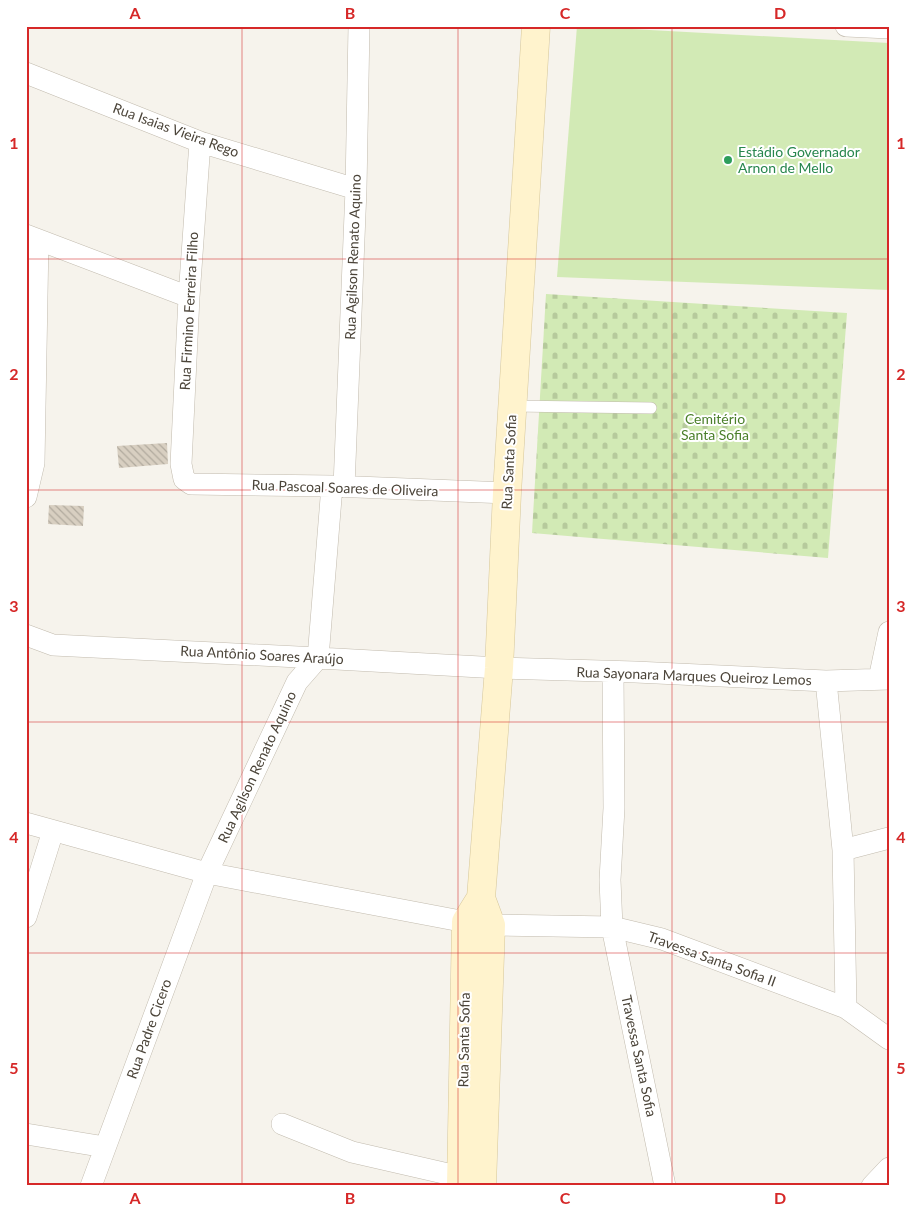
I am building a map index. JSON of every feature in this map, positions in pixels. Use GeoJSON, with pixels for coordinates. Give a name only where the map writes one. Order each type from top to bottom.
{"type":"FeatureCollection","features":[{"type":"Feature","properties":{"kind":"street","name":"Rua Agilson Renato Aquino"},"geometry":{"type":"LineString","coordinates":[[207,873],[297,682],[318,658],[338,486],[356,189],[359,26]]}},
{"type":"Feature","properties":{"kind":"street","name":"Rua Santa Sofia"},"geometry":{"type":"LineString","coordinates":[[472,1182],[478,924],[499,668],[512,406],[536,26]]}},
{"type":"Feature","properties":{"kind":"street"},"geometry":{"type":"LineString","coordinates":[[846,26],[889,28]]}},
{"type":"Feature","properties":{"kind":"street","name":"Rua Isaias Vieira Rego"},"geometry":{"type":"LineString","coordinates":[[26,73],[200,142],[356,189]]}},
{"type":"Feature","properties":{"kind":"street","name":"Rua Firmino Ferreira Filho"},"geometry":{"type":"LineString","coordinates":[[184,479],[181,464],[189,297],[200,142]]}},
{"type":"Feature","properties":{"kind":"street"},"geometry":{"type":"LineString","coordinates":[[26,497],[30,463],[32,237],[189,297]]}},
{"type":"Feature","properties":{"kind":"street","name":"Rua Pascoal Soares de Oliveira"},"geometry":{"type":"LineString","coordinates":[[184,479],[191,484],[338,486],[507,493]]}},
{"type":"Feature","properties":{"kind":"street"},"geometry":{"type":"LineString","coordinates":[[884,679],[889,632]]}},
{"type":"Feature","properties":{"kind":"street","name":"Rua Antônio Soares Araújo"},"geometry":{"type":"LineString","coordinates":[[26,636],[53,645],[499,668]]}},
{"type":"Feature","properties":{"kind":"street","name":"Rua Sayonara Marques Queiroz Lemos"},"geometry":{"type":"LineString","coordinates":[[499,668],[644,672],[826,682],[884,679]]}},
{"type":"Feature","properties":{"kind":"street","name":"Travessa Santa Sofia"},"geometry":{"type":"LineString","coordinates":[[614,672],[614,808],[610,880],[612,927],[665,1186]]}},
{"type":"Feature","properties":{"kind":"street"},"geometry":{"type":"LineString","coordinates":[[826,682],[843,850],[846,1008]]}},
{"type":"Feature","properties":{"kind":"street","name":"Travessa Santa Sofia II"},"geometry":{"type":"LineString","coordinates":[[26,823],[207,873],[478,924],[612,927],[662,938],[846,1008],[889,1039]]}},
{"type":"Feature","properties":{"kind":"street"},"geometry":{"type":"LineString","coordinates":[[26,917],[53,831]]}},
{"type":"Feature","properties":{"kind":"street"},"geometry":{"type":"LineString","coordinates":[[843,850],[889,838]]}},
{"type":"Feature","properties":{"kind":"street","name":"Rua Padre Cicero"},"geometry":{"type":"LineString","coordinates":[[91,1186],[207,873]]}},
{"type":"Feature","properties":{"kind":"street"},"geometry":{"type":"LineString","coordinates":[[282,1124],[352,1152],[472,1182]]}},
{"type":"Feature","properties":{"kind":"street"},"geometry":{"type":"LineString","coordinates":[[26,1134],[105,1146]]}},
{"type":"Feature","properties":{"kind":"street"},"geometry":{"type":"LineString","coordinates":[[872,1186],[889,1168]]}},
{"type":"Feature","properties":{"kind":"lane"},"geometry":{"type":"LineString","coordinates":[[512,406],[651,408]]}},
{"type":"Feature","properties":{"kind":"green space","name":"Estádio Governador Arnon de Mello"},"geometry":{"type":"Polygon","coordinates":[[[577,26],[889,43],[889,290],[557,277],[577,26]]]}},
{"type":"Feature","properties":{"kind":"green space","name":"Cemitério Santa Sofia"},"geometry":{"type":"Polygon","coordinates":[[[546,294],[847,313],[828,558],[532,533],[546,294]]]}},
{"type":"Feature","properties":{"kind":"building"},"geometry":{"type":"Polygon","coordinates":[[[167,443],[168,464],[119,468],[117,446],[167,443]]]}},
{"type":"Feature","properties":{"kind":"building"},"geometry":{"type":"Polygon","coordinates":[[[49,505],[84,506],[83,526],[48,524],[49,505]]]}},
{"type":"Feature","properties":{"kind":"place","name":"Estádio Governador Arnon de Mello"},"geometry":{"type":"Point","coordinates":[728,160]}}]}
